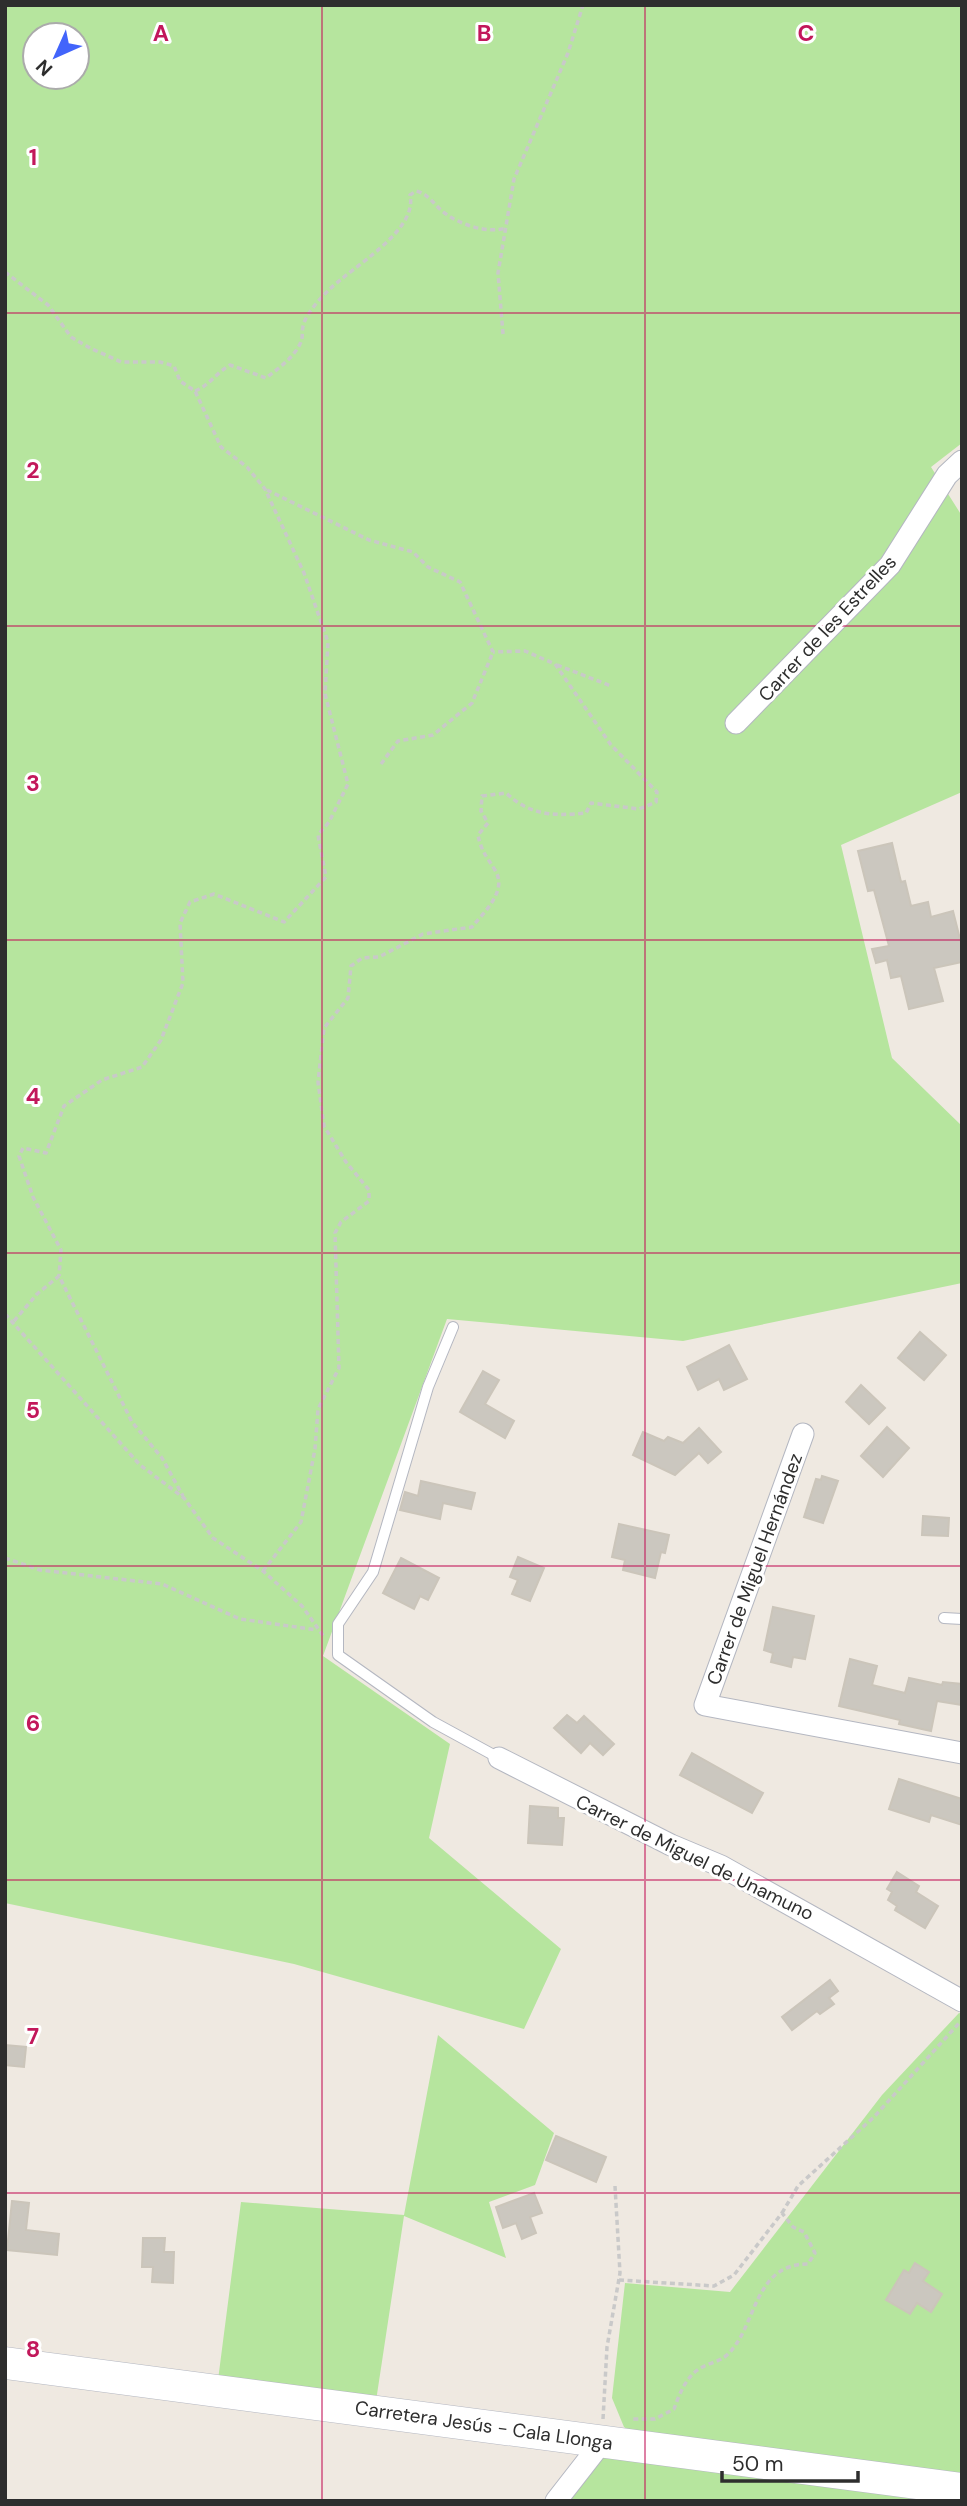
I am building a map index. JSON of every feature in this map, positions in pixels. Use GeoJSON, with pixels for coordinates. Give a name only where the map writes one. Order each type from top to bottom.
{"type":"FeatureCollection","features":[{"type":"Feature","properties":{"kind":"main road","name":"Carretera Jesús - Cala Llonga"},"geometry":{"type":"LineString","coordinates":[[5,2363],[607,2427],[962,2489]]}},
{"type":"Feature","properties":{"kind":"street","name":"Carrer de les Estrelles"},"geometry":{"type":"LineString","coordinates":[[736,723],[890,565],[947,475],[962,461]]}},
{"type":"Feature","properties":{"kind":"street","name":"Carrer de Miguel Hernández"},"geometry":{"type":"LineString","coordinates":[[803,1434],[705,1705],[962,1753]]}},
{"type":"Feature","properties":{"kind":"street","name":"Carrer de Miguel de Unamuno"},"geometry":{"type":"LineString","coordinates":[[499,1758],[671,1845],[720,1866],[962,2001]]}},
{"type":"Feature","properties":{"kind":"street"},"geometry":{"type":"LineString","coordinates":[[556,2501],[607,2427]]}},
{"type":"Feature","properties":{"kind":"lane"},"geometry":{"type":"LineString","coordinates":[[453,1327],[428,1387],[373,1572],[338,1625],[338,1655],[433,1722],[499,1758]]}},
{"type":"Feature","properties":{"kind":"lane"},"geometry":{"type":"LineString","coordinates":[[944,1618],[962,1619]]}},
{"type":"Feature","properties":{"kind":"path"},"geometry":{"type":"LineString","coordinates":[[503,334],[498,273],[514,179],[568,53],[583,5]]}},
{"type":"Feature","properties":{"kind":"path"},"geometry":{"type":"LineString","coordinates":[[195,391],[209,385],[218,372],[230,365],[266,378],[284,364],[299,346],[304,321],[328,291],[396,234],[410,214],[410,195],[416,191],[426,193],[446,214],[463,224],[497,231],[506,228]]}},
{"type":"Feature","properties":{"kind":"path"},"geometry":{"type":"LineString","coordinates":[[5,272],[48,305],[71,337],[121,362],[160,362],[174,366],[180,381],[195,391],[221,447],[247,467],[265,489],[304,573],[328,642],[325,694],[348,784],[329,822],[318,835],[326,877],[284,922],[214,894],[190,902],[180,923],[183,982],[162,1040],[142,1067],[102,1080],[64,1106],[46,1153],[23,1149],[19,1156],[33,1197],[61,1250],[59,1276],[132,1422],[162,1458],[184,1498],[213,1538],[263,1571],[302,1606],[338,1655]]}},
{"type":"Feature","properties":{"kind":"path"},"geometry":{"type":"LineString","coordinates":[[265,489],[369,540],[413,552],[428,567],[460,582],[493,652],[472,703],[433,735],[398,741],[381,764]]}},
{"type":"Feature","properties":{"kind":"path"},"geometry":{"type":"LineString","coordinates":[[493,652],[525,651],[611,686]]}},
{"type":"Feature","properties":{"kind":"path"},"geometry":{"type":"LineString","coordinates":[[263,1571],[301,1522],[315,1449],[318,1409],[339,1368],[335,1233],[341,1222],[369,1201],[369,1190],[324,1126],[318,1082],[324,1028],[348,998],[351,966],[362,958],[379,957],[423,934],[472,927],[497,896],[497,873],[481,852],[478,835],[488,823],[481,811],[482,796],[506,793],[520,806],[549,816],[586,813],[591,803],[639,809],[656,802],[657,792],[611,746],[555,664]]}},
{"type":"Feature","properties":{"kind":"path"},"geometry":{"type":"LineString","coordinates":[[14,1322],[37,1294],[59,1276]]}},
{"type":"Feature","properties":{"kind":"path"},"geometry":{"type":"LineString","coordinates":[[5,1314],[140,1465],[184,1498]]}},
{"type":"Feature","properties":{"kind":"path"},"geometry":{"type":"LineString","coordinates":[[5,1558],[40,1570],[162,1584],[240,1619],[319,1630]]}},
{"type":"Feature","properties":{"kind":"path"},"geometry":{"type":"LineString","coordinates":[[619,2280],[714,2286],[734,2274],[782,2213],[797,2186],[874,2118],[962,2020]]}},
{"type":"Feature","properties":{"kind":"path"},"geometry":{"type":"LineString","coordinates":[[607,2427],[607,2347],[619,2280],[615,2186]]}},
{"type":"Feature","properties":{"kind":"path"},"geometry":{"type":"LineString","coordinates":[[629,2419],[655,2419],[674,2409],[681,2389],[697,2370],[726,2357],[739,2342],[755,2299],[772,2279],[791,2264],[808,2264],[815,2253],[813,2245],[804,2232],[793,2227],[782,2213]]}},
{"type":"Feature","properties":{"kind":"green space"},"geometry":{"type":"Polygon","coordinates":[[[5,5],[962,5],[962,443],[931,467],[962,516],[962,792],[841,845],[892,1058],[962,1126],[962,1283],[683,1341],[447,1319],[323,1656],[450,1744],[429,1838],[561,1949],[524,2029],[294,1964],[5,1903],[5,5]]]}},
{"type":"Feature","properties":{"kind":"green space"},"geometry":{"type":"Polygon","coordinates":[[[959,2013],[962,2014],[962,2480],[639,2437],[624,2427],[612,2398],[625,2283],[730,2292],[882,2095],[959,2013]]]}},
{"type":"Feature","properties":{"kind":"green space"},"geometry":{"type":"Polygon","coordinates":[[[438,2035],[554,2133],[535,2185],[489,2202],[506,2258],[404,2216],[376,2401],[218,2380],[241,2202],[404,2215],[438,2035]]]}},
{"type":"Feature","properties":{"kind":"green space"},"geometry":{"type":"Polygon","coordinates":[[[599,2453],[955,2501],[562,2501],[599,2453]]]}},
{"type":"Feature","properties":{"kind":"building"},"geometry":{"type":"Polygon","coordinates":[[[892,843],[901,882],[905,881],[911,906],[928,902],[931,917],[953,911],[962,947],[962,962],[934,968],[943,1001],[909,1009],[901,976],[891,978],[887,960],[876,963],[872,949],[889,946],[874,890],[868,891],[858,851],[892,843]]]}},
{"type":"Feature","properties":{"kind":"building"},"geometry":{"type":"Polygon","coordinates":[[[920,1332],[946,1355],[924,1380],[898,1358],[920,1332]]]}},
{"type":"Feature","properties":{"kind":"building"},"geometry":{"type":"Polygon","coordinates":[[[729,1345],[747,1379],[724,1390],[719,1379],[698,1390],[687,1367],[729,1345]]]}},
{"type":"Feature","properties":{"kind":"building"},"geometry":{"type":"Polygon","coordinates":[[[483,1371],[499,1380],[485,1404],[514,1421],[505,1438],[460,1412],[483,1371]]]}},
{"type":"Feature","properties":{"kind":"building"},"geometry":{"type":"Polygon","coordinates":[[[861,1385],[885,1408],[869,1424],[846,1402],[861,1385]]]}},
{"type":"Feature","properties":{"kind":"building"},"geometry":{"type":"Polygon","coordinates":[[[887,1427],[909,1448],[883,1477],[861,1456],[887,1427]]]}},
{"type":"Feature","properties":{"kind":"building"},"geometry":{"type":"Polygon","coordinates":[[[699,1428],[721,1452],[708,1463],[699,1453],[675,1475],[633,1455],[643,1432],[664,1441],[668,1437],[683,1443],[699,1428]]]}},
{"type":"Feature","properties":{"kind":"building"},"geometry":{"type":"Polygon","coordinates":[[[822,1476],[838,1481],[823,1523],[804,1517],[816,1479],[821,1480],[822,1476]]]}},
{"type":"Feature","properties":{"kind":"building"},"geometry":{"type":"Polygon","coordinates":[[[421,1481],[475,1493],[471,1509],[443,1503],[440,1519],[400,1510],[405,1492],[418,1496],[421,1481]]]}},
{"type":"Feature","properties":{"kind":"building"},"geometry":{"type":"Polygon","coordinates":[[[923,1516],[949,1518],[948,1536],[922,1535],[923,1516]]]}},
{"type":"Feature","properties":{"kind":"building"},"geometry":{"type":"Polygon","coordinates":[[[619,1524],[669,1535],[665,1553],[661,1552],[655,1578],[623,1570],[625,1560],[612,1557],[619,1524]]]}},
{"type":"Feature","properties":{"kind":"building"},"geometry":{"type":"Polygon","coordinates":[[[518,1557],[544,1568],[530,1601],[512,1594],[518,1580],[510,1577],[518,1557]]]}},
{"type":"Feature","properties":{"kind":"building"},"geometry":{"type":"Polygon","coordinates":[[[401,1558],[439,1578],[428,1600],[420,1596],[414,1609],[383,1593],[401,1558]]]}},
{"type":"Feature","properties":{"kind":"building"},"geometry":{"type":"Polygon","coordinates":[[[773,1607],[814,1616],[805,1659],[793,1657],[791,1667],[771,1662],[773,1653],[764,1650],[773,1607]]]}},
{"type":"Feature","properties":{"kind":"building"},"geometry":{"type":"Polygon","coordinates":[[[850,1659],[877,1666],[872,1685],[905,1693],[909,1678],[942,1685],[943,1682],[962,1684],[962,1705],[937,1701],[931,1731],[899,1724],[900,1720],[839,1706],[850,1659]]]}},
{"type":"Feature","properties":{"kind":"building"},"geometry":{"type":"Polygon","coordinates":[[[567,1715],[577,1723],[584,1716],[614,1744],[603,1755],[590,1743],[581,1753],[554,1728],[567,1715]]]}},
{"type":"Feature","properties":{"kind":"building"},"geometry":{"type":"Polygon","coordinates":[[[692,1753],[763,1793],[752,1813],[680,1775],[692,1753]]]}},
{"type":"Feature","properties":{"kind":"building"},"geometry":{"type":"Polygon","coordinates":[[[899,1779],[962,1799],[962,1825],[931,1815],[929,1822],[889,1809],[899,1779]]]}},
{"type":"Feature","properties":{"kind":"building"},"geometry":{"type":"Polygon","coordinates":[[[530,1806],[558,1808],[558,1818],[564,1818],[562,1845],[528,1843],[530,1806]]]}},
{"type":"Feature","properties":{"kind":"building"},"geometry":{"type":"Polygon","coordinates":[[[897,1872],[919,1886],[916,1892],[938,1906],[925,1928],[895,1910],[897,1906],[888,1900],[892,1892],[887,1889],[897,1872]]]}},
{"type":"Feature","properties":{"kind":"building"},"geometry":{"type":"Polygon","coordinates":[[[830,1980],[838,1991],[829,1998],[834,2004],[820,2014],[817,2011],[792,2030],[782,2017],[830,1980]]]}},
{"type":"Feature","properties":{"kind":"building"},"geometry":{"type":"Polygon","coordinates":[[[5,2045],[26,2047],[24,2067],[5,2065],[5,2045]]]}},
{"type":"Feature","properties":{"kind":"building"},"geometry":{"type":"Polygon","coordinates":[[[556,2136],[606,2157],[596,2182],[546,2160],[556,2136]]]}},
{"type":"Feature","properties":{"kind":"building"},"geometry":{"type":"Polygon","coordinates":[[[534,2193],[542,2213],[530,2217],[536,2233],[522,2239],[516,2223],[503,2228],[496,2207],[534,2193]]]}},
{"type":"Feature","properties":{"kind":"building"},"geometry":{"type":"Polygon","coordinates":[[[12,2201],[29,2203],[26,2230],[59,2234],[57,2255],[7,2250],[12,2201]]]}},
{"type":"Feature","properties":{"kind":"building"},"geometry":{"type":"Polygon","coordinates":[[[143,2238],[165,2238],[164,2252],[174,2252],[173,2283],[152,2282],[153,2267],[142,2267],[143,2238]]]}},
{"type":"Feature","properties":{"kind":"building"},"geometry":{"type":"Polygon","coordinates":[[[915,2263],[929,2272],[923,2281],[942,2294],[931,2312],[917,2303],[910,2314],[886,2300],[904,2270],[909,2273],[915,2263]]]}}]}
